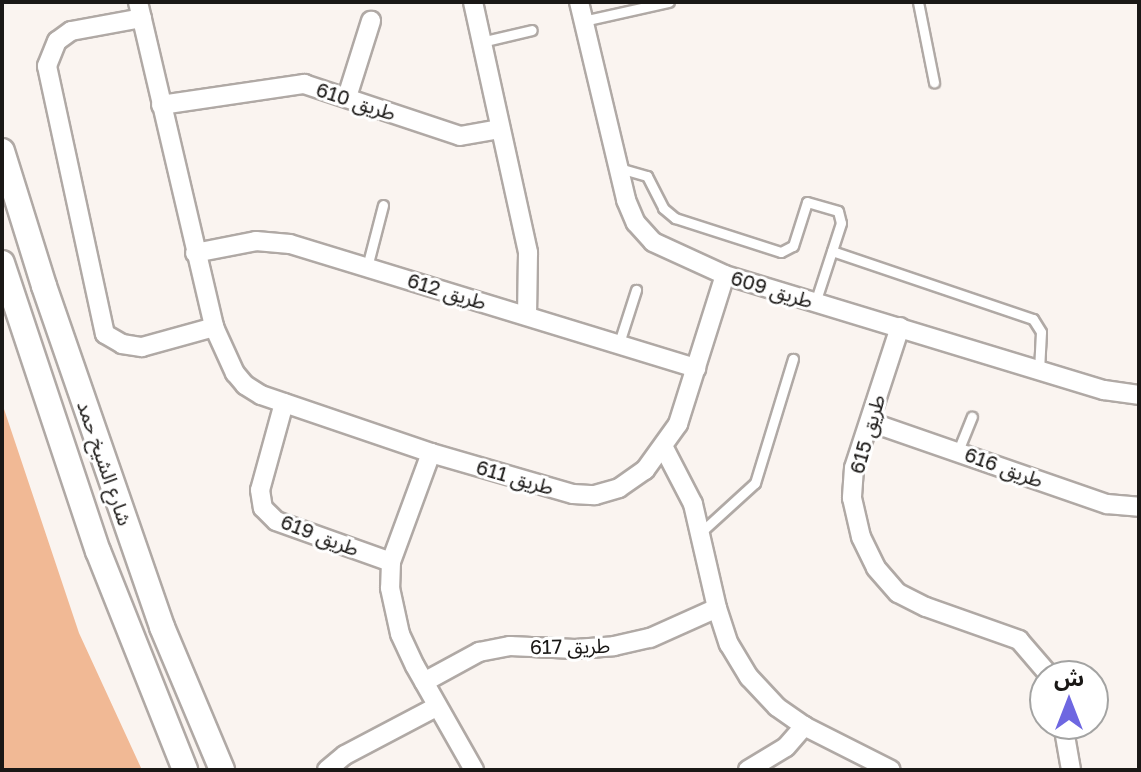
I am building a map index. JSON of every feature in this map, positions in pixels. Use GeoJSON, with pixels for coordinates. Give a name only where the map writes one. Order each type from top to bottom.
{"type":"FeatureCollection","features":[{"type":"Feature","properties":{"kind":"main road","name":"شارع الشيخ حمد"},"geometry":{"type":"LineString","coordinates":[[2,151],[54,315],[162,627],[222,770]]}},
{"type":"Feature","properties":{"kind":"main road","name":"شارع الشيخ حمد"},"geometry":{"type":"LineString","coordinates":[[2,263],[98,551],[185,770]]}},
{"type":"Feature","properties":{"kind":"street"},"geometry":{"type":"LineString","coordinates":[[473,2],[528,253],[531,276],[527,314]]}},
{"type":"Feature","properties":{"kind":"street","name":"طريق 609"},"geometry":{"type":"LineString","coordinates":[[579,2],[626,200],[636,223],[653,242],[725,275],[1104,390],[1139,395]]}},
{"type":"Feature","properties":{"kind":"street","name":"طريق 611"},"geometry":{"type":"LineString","coordinates":[[214,327],[142,347],[122,344],[105,334],[47,66],[57,41],[71,31],[140,10],[214,327],[245,385],[284,403],[431,453],[573,494],[595,495],[619,488],[645,470],[664,448],[678,424],[725,275]]}},
{"type":"Feature","properties":{"kind":"street"},"geometry":{"type":"LineString","coordinates":[[347,97],[371,21]]}},
{"type":"Feature","properties":{"kind":"street","name":"طريق 610"},"geometry":{"type":"LineString","coordinates":[[161,105],[304,84],[460,136],[500,129]]}},
{"type":"Feature","properties":{"kind":"street","name":"طريق 612"},"geometry":{"type":"LineString","coordinates":[[195,253],[274,240],[527,314],[696,368]]}},
{"type":"Feature","properties":{"kind":"street","name":"طريق 615"},"geometry":{"type":"LineString","coordinates":[[900,327],[854,468],[852,498],[861,537],[876,568],[898,593],[1019,640],[1036,660]]}},
{"type":"Feature","properties":{"kind":"street","name":"طريق 619"},"geometry":{"type":"LineString","coordinates":[[284,403],[260,490],[263,508],[276,521],[391,562]]}},
{"type":"Feature","properties":{"kind":"street","name":"طريق 616"},"geometry":{"type":"LineString","coordinates":[[870,422],[1107,504],[1139,507]]}},
{"type":"Feature","properties":{"kind":"street"},"geometry":{"type":"LineString","coordinates":[[664,448],[693,504],[717,608],[729,644],[749,677],[777,707],[804,726],[891,770]]}},
{"type":"Feature","properties":{"kind":"street"},"geometry":{"type":"LineString","coordinates":[[431,453],[391,562],[390,588],[400,634],[436,707],[474,770]]}},
{"type":"Feature","properties":{"kind":"street","name":"طريق 617"},"geometry":{"type":"LineString","coordinates":[[424,682],[479,652],[510,646],[575,649],[614,646],[650,638],[717,608]]}},
{"type":"Feature","properties":{"kind":"street"},"geometry":{"type":"LineString","coordinates":[[327,770],[345,755],[436,707]]}},
{"type":"Feature","properties":{"kind":"street"},"geometry":{"type":"LineString","coordinates":[[748,770],[786,747],[804,726]]}},
{"type":"Feature","properties":{"kind":"street"},"geometry":{"type":"LineString","coordinates":[[1066,740],[1071,770]]}},
{"type":"Feature","properties":{"kind":"lane"},"geometry":{"type":"LineString","coordinates":[[583,21],[669,2]]}},
{"type":"Feature","properties":{"kind":"lane"},"geometry":{"type":"LineString","coordinates":[[918,2],[934,82]]}},
{"type":"Feature","properties":{"kind":"lane"},"geometry":{"type":"LineString","coordinates":[[481,42],[532,30]]}},
{"type":"Feature","properties":{"kind":"lane"},"geometry":{"type":"LineString","coordinates":[[619,168],[647,176],[663,208],[675,218],[781,252],[793,246],[807,202],[834,209],[842,219],[815,303]]}},
{"type":"Feature","properties":{"kind":"lane"},"geometry":{"type":"LineString","coordinates":[[367,267],[383,205]]}},
{"type":"Feature","properties":{"kind":"lane"},"geometry":{"type":"LineString","coordinates":[[832,251],[1033,319],[1041,332],[1039,369]]}},
{"type":"Feature","properties":{"kind":"lane"},"geometry":{"type":"LineString","coordinates":[[619,343],[636,290]]}},
{"type":"Feature","properties":{"kind":"lane"},"geometry":{"type":"LineString","coordinates":[[700,533],[755,483],[793,359]]}},
{"type":"Feature","properties":{"kind":"lane"},"geometry":{"type":"LineString","coordinates":[[958,451],[972,417]]}},
{"type":"Feature","properties":{"kind":"shaded area"},"geometry":{"type":"Polygon","coordinates":[[[2,403],[79,633],[142,770],[2,770],[2,403]]]}}]}
